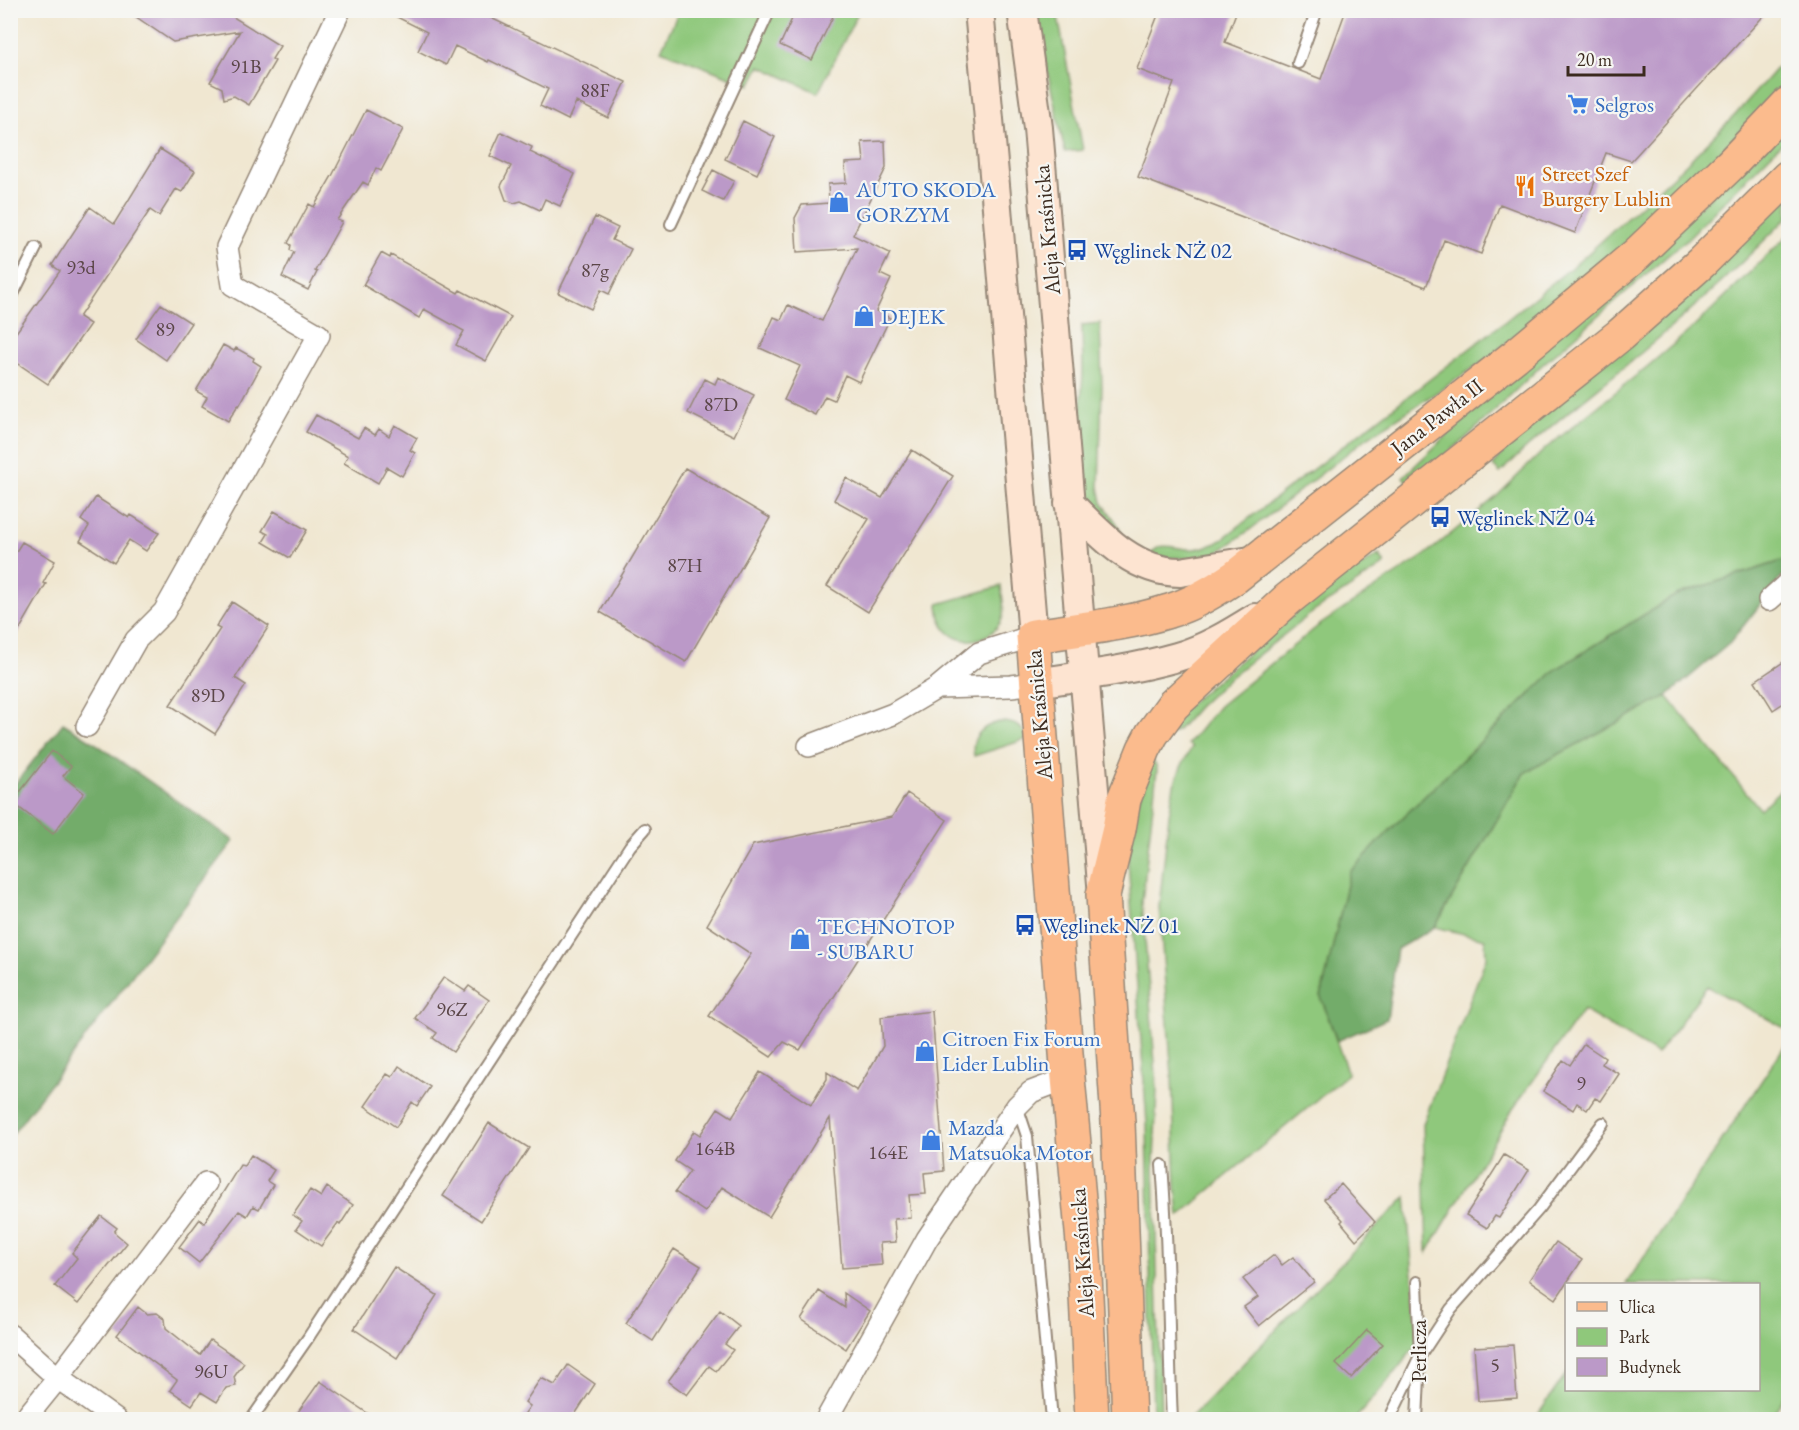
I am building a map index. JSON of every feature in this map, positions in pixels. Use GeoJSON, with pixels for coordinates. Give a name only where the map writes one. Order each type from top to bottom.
{"type":"FeatureCollection","features":[{"type":"Feature","properties":{"kind":"main road","name":"Aleja Kraśnicka"},"geometry":{"type":"LineString","coordinates":[[979,10],[1084,1254],[1092,1419]]}},
{"type":"Feature","properties":{"kind":"main road","name":"Aleja Kraśnicka"},"geometry":{"type":"LineString","coordinates":[[1022,10],[1038,128],[1103,895],[1118,1122],[1129,1419]]}},
{"type":"Feature","properties":{"kind":"main road","name":"Jana Pawła II"},"geometry":{"type":"LineString","coordinates":[[1033,636],[1138,619],[1170,611],[1210,593],[1257,560],[1515,356],[1637,254],[1730,165],[1788,104]]}},
{"type":"Feature","properties":{"kind":"main road"},"geometry":{"type":"LineString","coordinates":[[1103,895],[1124,798],[1136,764],[1152,734],[1173,705],[1288,599],[1620,335],[1701,263],[1788,177]]}},
{"type":"Feature","properties":{"kind":"main road"},"geometry":{"type":"LineString","coordinates":[[1069,503],[1108,542],[1124,554],[1153,568],[1167,572],[1180,572],[1257,560]]}},
{"type":"Feature","properties":{"kind":"main road"},"geometry":{"type":"LineString","coordinates":[[1036,683],[1084,676],[1178,656],[1232,632],[1288,599]]}},
{"type":"Feature","properties":{"kind":"street"},"geometry":{"type":"LineString","coordinates":[[87,726],[136,640],[164,612],[320,335],[233,285],[227,247],[340,10]]}},
{"type":"Feature","properties":{"kind":"street"},"geometry":{"type":"LineString","coordinates":[[1769,600],[1788,583]]}},
{"type":"Feature","properties":{"kind":"street"},"geometry":{"type":"LineString","coordinates":[[809,746],[893,714],[937,688],[979,653],[1033,636]]}},
{"type":"Feature","properties":{"kind":"street"},"geometry":{"type":"LineString","coordinates":[[937,688],[1036,683]]}},
{"type":"Feature","properties":{"kind":"street"},"geometry":{"type":"LineString","coordinates":[[826,1419],[927,1239],[1017,1106],[1030,1092],[1068,1078]]}},
{"type":"Feature","properties":{"kind":"street"},"geometry":{"type":"LineString","coordinates":[[24,1419],[58,1378],[206,1183]]}},
{"type":"Feature","properties":{"kind":"street"},"geometry":{"type":"LineString","coordinates":[[10,1335],[58,1378],[116,1419]]}},
{"type":"Feature","properties":{"kind":"lane"},"geometry":{"type":"LineString","coordinates":[[671,224],[770,10]]}},
{"type":"Feature","properties":{"kind":"lane"},"geometry":{"type":"LineString","coordinates":[[1298,63],[1317,10]]}},
{"type":"Feature","properties":{"kind":"lane"},"geometry":{"type":"LineString","coordinates":[[10,300],[36,248]]}},
{"type":"Feature","properties":{"kind":"lane"},"geometry":{"type":"LineString","coordinates":[[251,1419],[321,1318],[630,846],[645,829]]}},
{"type":"Feature","properties":{"kind":"lane"},"geometry":{"type":"LineString","coordinates":[[1017,1106],[1027,1136],[1052,1419]]}},
{"type":"Feature","properties":{"kind":"lane"},"geometry":{"type":"LineString","coordinates":[[1389,1419],[1420,1356],[1451,1309],[1539,1209],[1603,1124]]}},
{"type":"Feature","properties":{"kind":"lane"},"geometry":{"type":"LineString","coordinates":[[1162,1165],[1167,1224],[1168,1336],[1172,1419]]}},
{"type":"Feature","properties":{"kind":"lane","name":"Perlicza"},"geometry":{"type":"LineString","coordinates":[[1417,1282],[1420,1356],[1417,1419]]}},
{"type":"Feature","properties":{"kind":"green space"},"geometry":{"type":"Polygon","coordinates":[[[679,11],[859,11],[818,93],[760,66],[750,85],[661,50],[679,11]]]}},
{"type":"Feature","properties":{"kind":"green space"},"geometry":{"type":"Polygon","coordinates":[[[1036,11],[1057,11],[1083,150],[1065,152],[1036,11]]]}},
{"type":"Feature","properties":{"kind":"green space"},"geometry":{"type":"Polygon","coordinates":[[[1788,55],[1788,83],[1652,221],[1483,362],[1364,440],[1251,529],[1214,555],[1202,559],[1149,557],[1153,551],[1163,546],[1196,549],[1217,543],[1503,323],[1583,258],[1685,165],[1736,114],[1788,55]]]}},
{"type":"Feature","properties":{"kind":"green space"},"geometry":{"type":"Polygon","coordinates":[[[1788,127],[1788,137],[1688,238],[1542,365],[1466,438],[1410,484],[1403,477],[1501,384],[1788,127]]]}},
{"type":"Feature","properties":{"kind":"green space"},"geometry":{"type":"Polygon","coordinates":[[[1788,198],[1788,217],[1706,296],[1537,438],[1500,473],[1493,466],[1510,443],[1788,198]]]}},
{"type":"Feature","properties":{"kind":"green space"},"geometry":{"type":"Polygon","coordinates":[[[1788,235],[1788,559],[1676,595],[1555,670],[1397,823],[1350,872],[1321,997],[1348,1074],[1179,1216],[1172,1076],[1159,907],[1174,785],[1192,747],[1188,744],[1219,706],[1318,626],[1425,555],[1496,497],[1545,449],[1695,326],[1788,235]]]}},
{"type":"Feature","properties":{"kind":"green space"},"geometry":{"type":"Polygon","coordinates":[[[1100,323],[1102,387],[1099,487],[1102,502],[1122,535],[1098,513],[1084,482],[1081,464],[1082,325],[1100,323]]]}},
{"type":"Feature","properties":{"kind":"green space"},"geometry":{"type":"Polygon","coordinates":[[[1379,555],[1385,564],[1309,615],[1229,678],[1198,707],[1178,730],[1172,733],[1176,715],[1325,588],[1379,555]]]}},
{"type":"Feature","properties":{"kind":"green space"},"geometry":{"type":"Polygon","coordinates":[[[1788,559],[1788,569],[1730,643],[1667,696],[1524,773],[1435,927],[1397,949],[1387,1019],[1337,1041],[1321,997],[1350,872],[1397,823],[1555,670],[1676,595],[1788,559]]]}},
{"type":"Feature","properties":{"kind":"green space"},"geometry":{"type":"Polygon","coordinates":[[[1001,586],[1003,615],[992,632],[985,637],[969,640],[961,639],[947,631],[941,622],[938,604],[1001,586]]]}},
{"type":"Feature","properties":{"kind":"green space"},"geometry":{"type":"Polygon","coordinates":[[[1667,696],[1760,809],[1788,783],[1788,1030],[1707,986],[1657,1054],[1583,1010],[1513,1109],[1427,1253],[1423,1124],[1486,958],[1485,939],[1435,927],[1524,773],[1667,696]]]}},
{"type":"Feature","properties":{"kind":"green space"},"geometry":{"type":"Polygon","coordinates":[[[999,722],[1017,725],[1023,730],[1027,739],[974,756],[974,743],[979,733],[987,726],[999,722]]]}},
{"type":"Feature","properties":{"kind":"green space"},"geometry":{"type":"Polygon","coordinates":[[[63,723],[234,841],[11,1136],[11,789],[63,723]]]}},
{"type":"Feature","properties":{"kind":"green space"},"geometry":{"type":"Polygon","coordinates":[[[1152,760],[1157,770],[1142,902],[1157,1088],[1154,1162],[1161,1420],[1153,1419],[1147,1124],[1127,848],[1129,828],[1152,760]]]}},
{"type":"Feature","properties":{"kind":"green space"},"geometry":{"type":"Polygon","coordinates":[[[1788,1041],[1788,1391],[1770,1419],[1535,1419],[1565,1375],[1565,1391],[1760,1391],[1760,1283],[1627,1283],[1788,1041]]]}},
{"type":"Feature","properties":{"kind":"green space"},"geometry":{"type":"Polygon","coordinates":[[[1406,1197],[1419,1342],[1355,1419],[1188,1420],[1406,1197]]]}},
{"type":"Feature","properties":{"kind":"building"},"geometry":{"type":"Polygon","coordinates":[[[126,10],[222,10],[280,46],[272,59],[275,61],[249,105],[234,96],[224,99],[222,88],[210,82],[240,31],[173,42],[126,10]]]}},
{"type":"Feature","properties":{"kind":"building"},"geometry":{"type":"Polygon","coordinates":[[[383,10],[474,10],[626,82],[608,118],[576,102],[568,120],[540,106],[548,89],[489,60],[488,62],[455,46],[446,65],[418,51],[427,32],[383,10]]]}},
{"type":"Feature","properties":{"kind":"building"},"geometry":{"type":"Polygon","coordinates":[[[796,10],[836,10],[812,60],[780,45],[796,10]]]}},
{"type":"Feature","properties":{"kind":"building"},"geometry":{"type":"Polygon","coordinates":[[[1160,10],[1237,10],[1225,42],[1321,79],[1346,10],[1769,10],[1631,161],[1606,153],[1575,233],[1500,204],[1481,254],[1444,240],[1426,287],[1138,177],[1174,83],[1137,69],[1160,10]]]}},
{"type":"Feature","properties":{"kind":"building"},"geometry":{"type":"Polygon","coordinates":[[[366,110],[403,129],[381,171],[376,168],[368,185],[363,182],[337,220],[342,222],[315,271],[317,272],[308,290],[282,277],[294,252],[290,250],[291,245],[288,243],[309,204],[314,207],[366,110]]]}},
{"type":"Feature","properties":{"kind":"building"},"geometry":{"type":"Polygon","coordinates":[[[743,121],[775,137],[757,174],[725,159],[743,121]]]}},
{"type":"Feature","properties":{"kind":"building"},"geometry":{"type":"Polygon","coordinates":[[[501,132],[532,147],[530,152],[575,174],[560,206],[545,199],[540,210],[521,201],[514,203],[506,200],[501,186],[511,166],[490,156],[501,132]]]}},
{"type":"Feature","properties":{"kind":"building"},"geometry":{"type":"Polygon","coordinates":[[[885,141],[886,168],[853,235],[890,253],[880,274],[891,279],[876,311],[890,318],[859,382],[845,375],[834,400],[825,396],[815,415],[784,400],[800,366],[760,348],[774,317],[781,320],[788,305],[822,321],[857,248],[797,252],[795,218],[802,205],[829,203],[828,184],[846,183],[845,163],[864,162],[862,142],[885,141]]]}},
{"type":"Feature","properties":{"kind":"building"},"geometry":{"type":"Polygon","coordinates":[[[160,149],[195,171],[182,192],[176,189],[159,216],[150,210],[79,317],[90,324],[48,384],[10,358],[10,341],[60,271],[52,265],[90,207],[114,224],[160,149]]]}},
{"type":"Feature","properties":{"kind":"building"},"geometry":{"type":"Polygon","coordinates":[[[713,170],[734,181],[723,201],[702,191],[713,170]]]}},
{"type":"Feature","properties":{"kind":"building"},"geometry":{"type":"Polygon","coordinates":[[[595,217],[618,228],[612,240],[631,249],[609,294],[601,290],[591,309],[558,293],[595,217]]]}},
{"type":"Feature","properties":{"kind":"building"},"geometry":{"type":"Polygon","coordinates":[[[381,253],[390,258],[391,255],[458,293],[460,290],[511,317],[486,361],[456,345],[464,331],[424,309],[419,318],[363,285],[381,253]]]}},
{"type":"Feature","properties":{"kind":"building"},"geometry":{"type":"Polygon","coordinates":[[[161,304],[191,323],[166,360],[136,339],[161,304]]]}},
{"type":"Feature","properties":{"kind":"building"},"geometry":{"type":"Polygon","coordinates":[[[223,345],[234,351],[236,348],[254,358],[253,361],[261,366],[228,421],[202,406],[207,397],[196,391],[223,345]]]}},
{"type":"Feature","properties":{"kind":"building"},"geometry":{"type":"Polygon","coordinates":[[[718,377],[754,395],[734,436],[688,413],[705,379],[715,384],[718,377]]]}},
{"type":"Feature","properties":{"kind":"building"},"geometry":{"type":"Polygon","coordinates":[[[316,415],[358,438],[364,428],[375,435],[379,429],[389,436],[395,425],[417,438],[410,450],[415,453],[402,476],[387,467],[378,483],[344,463],[348,456],[306,432],[316,415]]]}},
{"type":"Feature","properties":{"kind":"building"},"geometry":{"type":"Polygon","coordinates":[[[912,450],[953,476],[868,612],[827,586],[869,519],[834,500],[846,478],[882,498],[912,450]]]}},
{"type":"Feature","properties":{"kind":"building"},"geometry":{"type":"Polygon","coordinates":[[[685,468],[770,518],[686,662],[600,612],[685,468]]]}},
{"type":"Feature","properties":{"kind":"building"},"geometry":{"type":"Polygon","coordinates":[[[96,497],[129,518],[131,515],[159,533],[146,551],[129,540],[114,563],[80,541],[89,526],[81,520],[96,497]]]}},
{"type":"Feature","properties":{"kind":"building"},"geometry":{"type":"Polygon","coordinates":[[[274,511],[307,530],[290,558],[263,542],[268,534],[262,531],[274,511]]]}},
{"type":"Feature","properties":{"kind":"building"},"geometry":{"type":"Polygon","coordinates":[[[22,542],[55,561],[43,583],[46,584],[10,646],[10,561],[22,542]]]}},
{"type":"Feature","properties":{"kind":"building"},"geometry":{"type":"Polygon","coordinates":[[[232,602],[269,626],[235,678],[246,685],[215,734],[170,705],[220,629],[216,627],[232,602]]]}},
{"type":"Feature","properties":{"kind":"building"},"geometry":{"type":"Polygon","coordinates":[[[1788,659],[1788,700],[1773,710],[1755,681],[1788,659]]]}},
{"type":"Feature","properties":{"kind":"building"},"geometry":{"type":"Polygon","coordinates":[[[52,751],[71,766],[63,776],[84,793],[53,834],[12,802],[52,751]]]}},
{"type":"Feature","properties":{"kind":"building","name":"TECHNOTOP - SUBARU"},"geometry":{"type":"Polygon","coordinates":[[[907,793],[947,820],[800,1050],[784,1042],[771,1057],[709,1016],[751,954],[707,925],[753,845],[892,817],[907,793]]]}},
{"type":"Feature","properties":{"kind":"building"},"geometry":{"type":"Polygon","coordinates":[[[444,977],[465,991],[469,986],[489,1000],[453,1052],[433,1038],[437,1033],[415,1018],[444,977]]]}},
{"type":"Feature","properties":{"kind":"building"},"geometry":{"type":"Polygon","coordinates":[[[932,1011],[944,1171],[924,1173],[926,1194],[909,1195],[911,1218],[894,1219],[896,1242],[880,1243],[882,1265],[842,1268],[830,1118],[769,1217],[722,1187],[705,1212],[675,1192],[690,1171],[675,1161],[694,1131],[700,1135],[718,1108],[732,1117],[760,1072],[811,1105],[827,1079],[827,1072],[857,1091],[883,1046],[881,1017],[932,1011]]]}},
{"type":"Feature","properties":{"kind":"building"},"geometry":{"type":"Polygon","coordinates":[[[1584,1044],[1605,1058],[1602,1064],[1619,1074],[1601,1101],[1595,1098],[1587,1110],[1577,1103],[1573,1110],[1543,1091],[1563,1060],[1570,1065],[1584,1044]]]}},
{"type":"Feature","properties":{"kind":"building"},"geometry":{"type":"Polygon","coordinates":[[[399,1066],[430,1087],[417,1106],[412,1102],[396,1127],[365,1106],[387,1074],[392,1077],[399,1066]]]}},
{"type":"Feature","properties":{"kind":"building"},"geometry":{"type":"Polygon","coordinates":[[[489,1123],[529,1148],[481,1221],[443,1196],[489,1123]]]}},
{"type":"Feature","properties":{"kind":"building"},"geometry":{"type":"Polygon","coordinates":[[[251,1155],[274,1170],[267,1181],[273,1185],[259,1209],[253,1206],[247,1216],[239,1211],[199,1263],[179,1247],[200,1219],[204,1223],[240,1165],[244,1166],[251,1155]]]}},
{"type":"Feature","properties":{"kind":"building"},"geometry":{"type":"Polygon","coordinates":[[[1504,1155],[1529,1170],[1499,1218],[1495,1216],[1487,1228],[1466,1215],[1504,1155]]]}},
{"type":"Feature","properties":{"kind":"building"},"geometry":{"type":"Polygon","coordinates":[[[1341,1184],[1375,1222],[1356,1240],[1341,1222],[1343,1220],[1324,1199],[1341,1184]]]}},
{"type":"Feature","properties":{"kind":"building"},"geometry":{"type":"Polygon","coordinates":[[[327,1187],[353,1205],[340,1225],[338,1223],[321,1246],[296,1229],[302,1221],[293,1215],[310,1190],[321,1197],[327,1187]]]}},
{"type":"Feature","properties":{"kind":"building"},"geometry":{"type":"Polygon","coordinates":[[[101,1216],[117,1228],[114,1232],[127,1243],[78,1304],[55,1286],[77,1258],[72,1253],[101,1216]]]}},
{"type":"Feature","properties":{"kind":"building"},"geometry":{"type":"Polygon","coordinates":[[[1556,1242],[1582,1260],[1556,1299],[1529,1280],[1556,1242]]]}},
{"type":"Feature","properties":{"kind":"building"},"geometry":{"type":"Polygon","coordinates":[[[674,1249],[701,1266],[653,1341],[626,1323],[674,1249]]]}},
{"type":"Feature","properties":{"kind":"building"},"geometry":{"type":"Polygon","coordinates":[[[1274,1255],[1282,1265],[1293,1257],[1314,1282],[1259,1326],[1244,1307],[1258,1297],[1243,1279],[1274,1255]]]}},
{"type":"Feature","properties":{"kind":"building"},"geometry":{"type":"Polygon","coordinates":[[[394,1267],[437,1295],[397,1358],[354,1329],[394,1267]]]}},
{"type":"Feature","properties":{"kind":"building"},"geometry":{"type":"Polygon","coordinates":[[[819,1291],[845,1308],[844,1293],[870,1311],[846,1349],[801,1319],[819,1291]]]}},
{"type":"Feature","properties":{"kind":"building"},"geometry":{"type":"Polygon","coordinates":[[[138,1307],[147,1314],[157,1313],[165,1319],[166,1328],[200,1355],[210,1340],[244,1363],[234,1377],[236,1386],[226,1388],[217,1402],[201,1392],[192,1405],[170,1390],[177,1380],[117,1335],[138,1307]]]}},
{"type":"Feature","properties":{"kind":"building"},"geometry":{"type":"Polygon","coordinates":[[[720,1311],[739,1326],[725,1344],[733,1350],[716,1371],[709,1366],[687,1395],[668,1381],[720,1311]]]}},
{"type":"Feature","properties":{"kind":"building"},"geometry":{"type":"Polygon","coordinates":[[[1367,1330],[1383,1344],[1351,1378],[1336,1364],[1367,1330]]]}},
{"type":"Feature","properties":{"kind":"building"},"geometry":{"type":"Polygon","coordinates":[[[1513,1345],[1517,1398],[1478,1401],[1474,1347],[1513,1345]]]}},
{"type":"Feature","properties":{"kind":"building"},"geometry":{"type":"Polygon","coordinates":[[[568,1365],[595,1384],[572,1419],[521,1419],[530,1406],[525,1402],[541,1378],[555,1385],[568,1365]]]}},
{"type":"Feature","properties":{"kind":"building"},"geometry":{"type":"Polygon","coordinates":[[[320,1381],[376,1419],[293,1419],[320,1381]]]}},
{"type":"Feature","properties":{"kind":"place","name":"Selgros"},"geometry":{"type":"Point","coordinates":[1578,104]}},
{"type":"Feature","properties":{"kind":"place","name":"Street Szef Burgery Lublin"},"geometry":{"type":"Point","coordinates":[1525,186]}},
{"type":"Feature","properties":{"kind":"place","name":"AUTO SKODA GORZYM"},"geometry":{"type":"Point","coordinates":[839,202]}},
{"type":"Feature","properties":{"kind":"place","name":"Węglinek NŻ 02"},"geometry":{"type":"Point","coordinates":[1077,250]}},
{"type":"Feature","properties":{"kind":"place","name":"DEJEK"},"geometry":{"type":"Point","coordinates":[864,316]}},
{"type":"Feature","properties":{"kind":"place","name":"Węglinek NŻ 04"},"geometry":{"type":"Point","coordinates":[1440,517]}},
{"type":"Feature","properties":{"kind":"place","name":"Węglinek NŻ 01"},"geometry":{"type":"Point","coordinates":[1025,925]}},
{"type":"Feature","properties":{"kind":"place","name":"TECHNOTOP - SUBARU"},"geometry":{"type":"Point","coordinates":[800,939]}},
{"type":"Feature","properties":{"kind":"place","name":"Citroen Fix Forum Lider Lublin"},"geometry":{"type":"Point","coordinates":[925,1051]}},
{"type":"Feature","properties":{"kind":"place","name":"Mazda Matsuoka Motor"},"geometry":{"type":"Point","coordinates":[931,1140]}}]}
